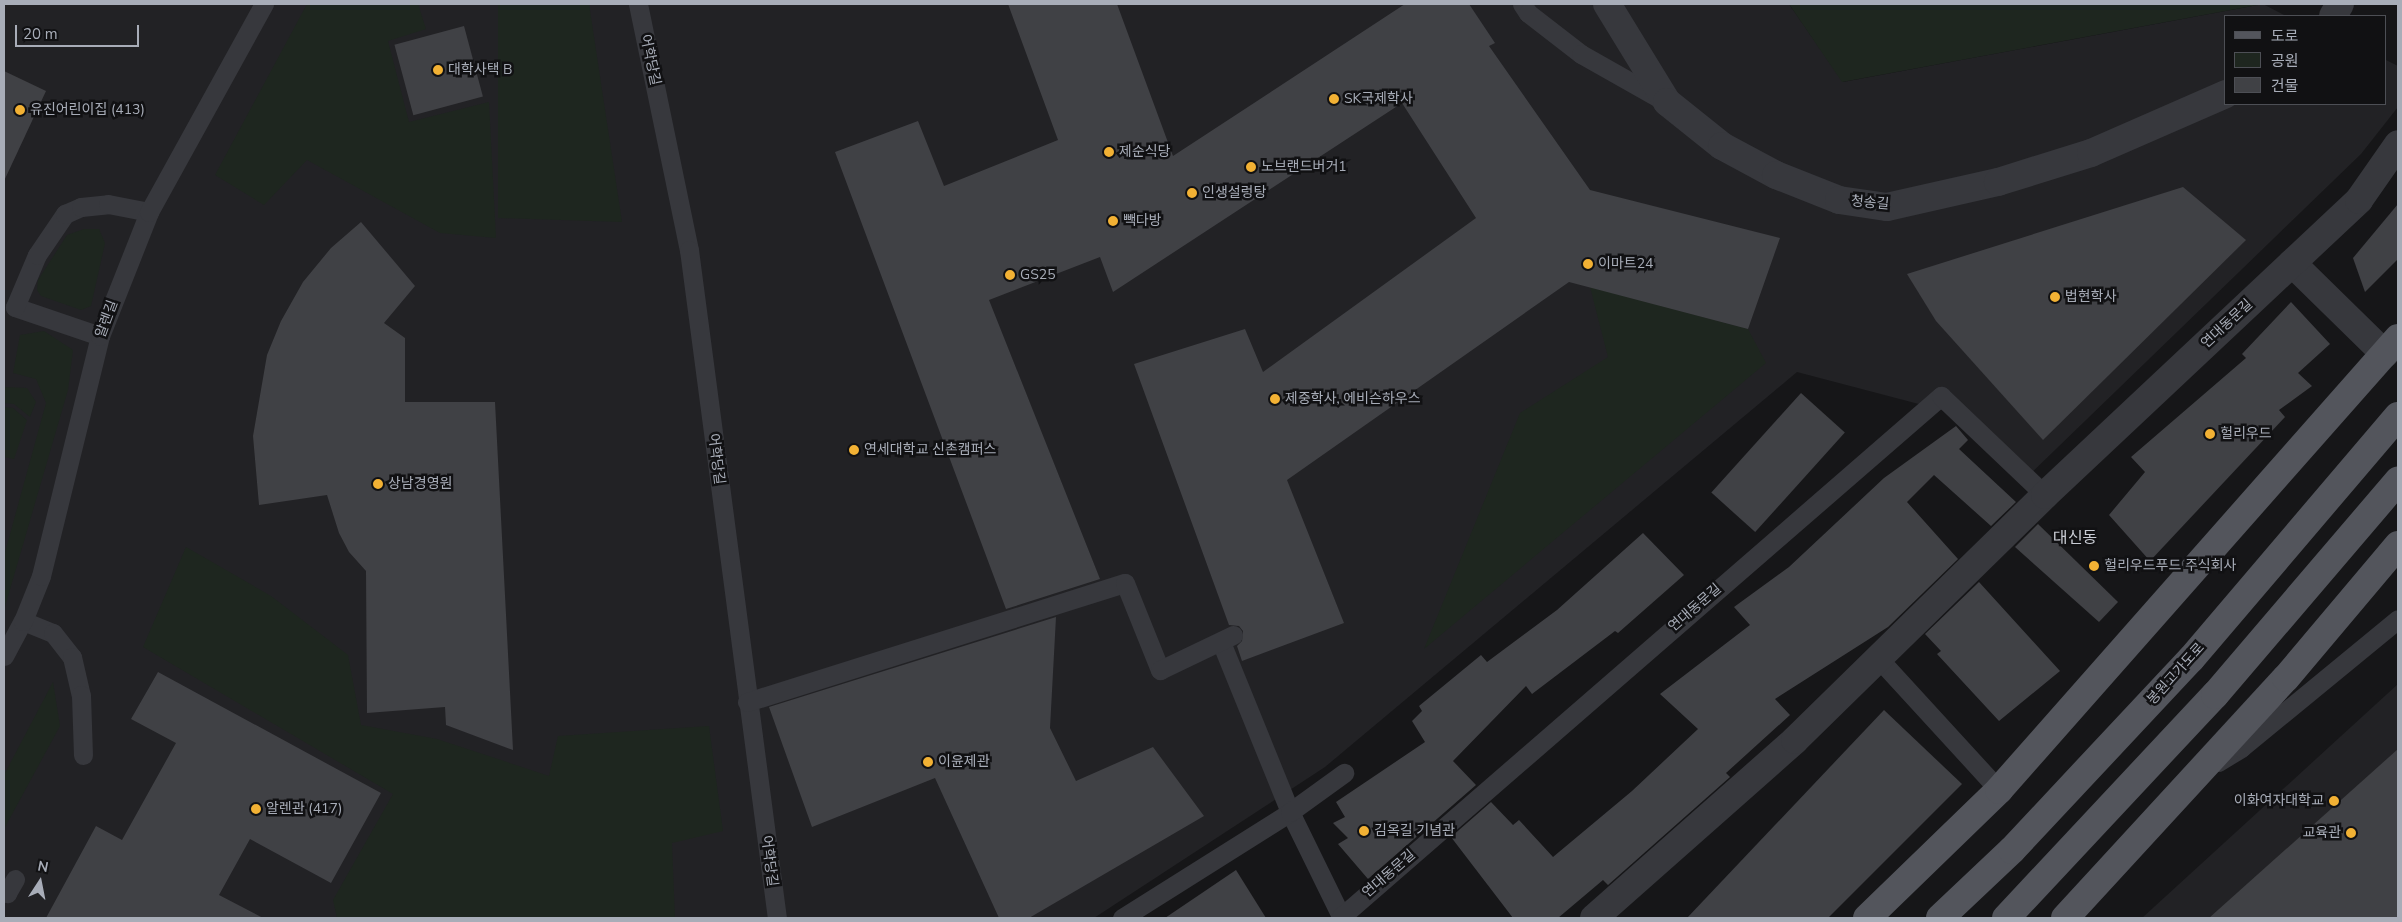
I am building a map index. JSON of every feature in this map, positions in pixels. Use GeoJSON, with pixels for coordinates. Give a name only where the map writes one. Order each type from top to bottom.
{"type":"FeatureCollection","features":[{"type":"Feature","properties":{"kind":"main road"},"geometry":{"type":"LineString","coordinates":[[1866,918],[1998,790],[2392,346]]}},
{"type":"Feature","properties":{"kind":"main road","name":"봉원고가도로"},"geometry":{"type":"LineString","coordinates":[[1940,918],[2012,850],[2191,659],[2398,416]]}},
{"type":"Feature","properties":{"kind":"main road"},"geometry":{"type":"LineString","coordinates":[[2006,918],[2215,695],[2398,481]]}},
{"type":"Feature","properties":{"kind":"main road"},"geometry":{"type":"LineString","coordinates":[[2065,918],[2286,678],[2398,545]]}},
{"type":"Feature","properties":{"kind":"street","name":"청송길"},"geometry":{"type":"LineString","coordinates":[[1606,4],[1667,102],[1722,146],[1776,175],[1839,200],[1887,207],[1998,182],[2091,153],[2224,95]]}},
{"type":"Feature","properties":{"kind":"street"},"geometry":{"type":"LineString","coordinates":[[2334,15],[2340,4]]}},
{"type":"Feature","properties":{"kind":"street","name":"연대동문길"},"geometry":{"type":"LineString","coordinates":[[1594,918],[1795,740],[2045,496],[2359,200],[2398,144]]}},
{"type":"Feature","properties":{"kind":"street"},"geometry":{"type":"LineString","coordinates":[[2292,263],[2392,346]]}},
{"type":"Feature","properties":{"kind":"lane","name":"알렌길"},"geometry":{"type":"LineString","coordinates":[[4,656],[23,621],[40,576],[100,336],[149,212],[264,4]]}},
{"type":"Feature","properties":{"kind":"lane","name":"어학당길"},"geometry":{"type":"LineString","coordinates":[[638,4],[689,250],[776,918]]}},
{"type":"Feature","properties":{"kind":"lane"},"geometry":{"type":"LineString","coordinates":[[1522,4],[1528,13],[1581,54],[1667,102]]}},
{"type":"Feature","properties":{"kind":"lane"},"geometry":{"type":"LineString","coordinates":[[100,336],[9,313],[37,255],[65,214],[81,207],[108,204],[149,212]]}},
{"type":"Feature","properties":{"kind":"lane","name":"연대동문길"},"geometry":{"type":"LineString","coordinates":[[747,702],[1125,583],[1160,670],[1227,639],[1290,812],[1341,917],[1941,396],[2045,496]]}},
{"type":"Feature","properties":{"kind":"lane"},"geometry":{"type":"LineString","coordinates":[[2197,774],[2241,748],[2398,618]]}},
{"type":"Feature","properties":{"kind":"lane"},"geometry":{"type":"LineString","coordinates":[[23,621],[53,633],[72,657],[81,695],[83,755]]}},
{"type":"Feature","properties":{"kind":"lane"},"geometry":{"type":"LineString","coordinates":[[1879,659],[1998,790]]}},
{"type":"Feature","properties":{"kind":"lane"},"geometry":{"type":"LineString","coordinates":[[1122,918],[1290,812],[1344,773]]}},
{"type":"Feature","properties":{"kind":"shaded area","name":"연세대학교 신촌캠퍼스"},"geometry":{"type":"Polygon","coordinates":[[[4,4],[1789,4],[1843,82],[2263,4],[2284,15],[2224,15],[2224,105],[2387,105],[2387,60],[2398,66],[2398,107],[2361,154],[2023,481],[1972,418],[1797,372],[1325,767],[1094,918],[4,918],[4,4]]]}},
{"type":"Feature","properties":{"kind":"shaded area","name":"이화여자대학교"},"geometry":{"type":"Polygon","coordinates":[[[2398,684],[2398,918],[2142,918],[2398,684]]]}},
{"type":"Feature","properties":{"kind":"green space"},"geometry":{"type":"Polygon","coordinates":[[[307,4],[418,4],[426,29],[388,41],[409,122],[489,102],[496,238],[440,233],[307,160],[264,205],[215,175],[307,4]]]}},
{"type":"Feature","properties":{"kind":"green space"},"geometry":{"type":"Polygon","coordinates":[[[498,4],[589,4],[622,222],[498,218],[498,4]]]}},
{"type":"Feature","properties":{"kind":"green space"},"geometry":{"type":"Polygon","coordinates":[[[1789,4],[2263,4],[1842,82],[1789,4]]]}},
{"type":"Feature","properties":{"kind":"green space"},"geometry":{"type":"Polygon","coordinates":[[[84,229],[99,229],[105,243],[91,306],[81,310],[41,296],[37,290],[38,280],[67,235],[84,229]]]}},
{"type":"Feature","properties":{"kind":"green space"},"geometry":{"type":"Polygon","coordinates":[[[1590,287],[1748,329],[1766,363],[1424,649],[1520,413],[1608,357],[1590,287]]]}},
{"type":"Feature","properties":{"kind":"green space"},"geometry":{"type":"Polygon","coordinates":[[[44,331],[73,350],[68,390],[4,610],[4,556],[46,403],[36,379],[13,373],[20,335],[44,331]]]}},
{"type":"Feature","properties":{"kind":"green space"},"geometry":{"type":"Polygon","coordinates":[[[4,387],[27,388],[36,402],[30,417],[14,404],[4,403],[4,387]]]}},
{"type":"Feature","properties":{"kind":"green space"},"geometry":{"type":"Polygon","coordinates":[[[4,407],[13,408],[27,420],[14,459],[4,457],[4,407]]]}},
{"type":"Feature","properties":{"kind":"green space"},"geometry":{"type":"Polygon","coordinates":[[[186,547],[271,596],[348,655],[361,725],[437,739],[549,776],[558,736],[709,726],[723,831],[672,843],[675,918],[337,918],[333,900],[393,794],[143,647],[186,547]]]}},
{"type":"Feature","properties":{"kind":"green space"},"geometry":{"type":"Polygon","coordinates":[[[53,682],[60,726],[4,829],[4,775],[53,682]]]}},
{"type":"Feature","properties":{"kind":"building"},"geometry":{"type":"Polygon","coordinates":[[[1008,4],[1117,4],[1173,156],[1405,4],[1469,4],[1495,43],[1489,46],[1590,190],[1780,238],[1748,329],[1569,282],[1287,480],[1344,623],[1242,661],[1237,646],[1242,641],[1243,631],[1239,626],[1229,625],[1134,364],[1245,329],[1263,372],[1476,218],[1402,103],[1113,292],[1100,257],[989,300],[1100,579],[1006,609],[835,152],[918,121],[944,186],[1058,140],[1008,4]]]}},
{"type":"Feature","properties":{"kind":"building","name":"대학사택 B"},"geometry":{"type":"Polygon","coordinates":[[[464,26],[483,97],[413,115],[394,45],[464,26]]]}},
{"type":"Feature","properties":{"kind":"building","name":"유진어린이집 (413)"},"geometry":{"type":"Polygon","coordinates":[[[4,71],[46,91],[4,181],[4,71]]]}},
{"type":"Feature","properties":{"kind":"building","name":"법현학사"},"geometry":{"type":"Polygon","coordinates":[[[2183,187],[2246,240],[2043,440],[1936,321],[1907,274],[2183,187]]]}},
{"type":"Feature","properties":{"kind":"building"},"geometry":{"type":"Polygon","coordinates":[[[2398,204],[2398,259],[2365,292],[2353,258],[2398,204]]]}},
{"type":"Feature","properties":{"kind":"building","name":"상남경영원"},"geometry":{"type":"Polygon","coordinates":[[[361,222],[415,286],[384,323],[405,338],[405,402],[495,402],[513,750],[446,725],[445,707],[367,713],[366,571],[349,552],[339,533],[327,495],[259,505],[253,436],[267,355],[281,321],[303,282],[331,248],[361,222]]]}},
{"type":"Feature","properties":{"kind":"building"},"geometry":{"type":"Polygon","coordinates":[[[2291,302],[2330,344],[2298,373],[2312,386],[2279,410],[2285,417],[2150,561],[2109,515],[2145,472],[2131,457],[2246,358],[2242,354],[2291,302]]]}},
{"type":"Feature","properties":{"kind":"building"},"geometry":{"type":"Polygon","coordinates":[[[1801,393],[1845,432],[1755,532],[1711,493],[1801,393]]]}},
{"type":"Feature","properties":{"kind":"building"},"geometry":{"type":"Polygon","coordinates":[[[1956,426],[1968,440],[1959,449],[2016,502],[1991,526],[1934,475],[1907,502],[1958,559],[1888,627],[1775,699],[1790,715],[1726,773],[1730,777],[1608,885],[1603,880],[1558,918],[1513,918],[1451,837],[1491,802],[1513,825],[1519,820],[1553,857],[1632,791],[1698,729],[1660,694],[1750,625],[1734,607],[1789,567],[1884,478],[1956,426]]]}},
{"type":"Feature","properties":{"kind":"building"},"geometry":{"type":"Polygon","coordinates":[[[2038,524],[2118,602],[2099,622],[2015,547],[2038,524]]]}},
{"type":"Feature","properties":{"kind":"building"},"geometry":{"type":"Polygon","coordinates":[[[1643,533],[1684,575],[1618,633],[1615,631],[1532,694],[1526,686],[1453,761],[1476,785],[1368,879],[1338,844],[1348,838],[1333,823],[1345,817],[1336,802],[1425,742],[1412,721],[1422,711],[1419,706],[1481,655],[1487,662],[1557,610],[1643,533]]]}},
{"type":"Feature","properties":{"kind":"building"},"geometry":{"type":"Polygon","coordinates":[[[1979,582],[2060,671],[1999,721],[1937,654],[1941,651],[1925,634],[1979,582]]]}},
{"type":"Feature","properties":{"kind":"building","name":"이윤제관"},"geometry":{"type":"Polygon","coordinates":[[[1056,617],[1050,728],[1076,781],[1153,747],[1204,816],[1029,918],[999,918],[935,778],[812,827],[769,707],[1056,617]]]}},
{"type":"Feature","properties":{"kind":"building","name":"알렌관 (417)"},"geometry":{"type":"Polygon","coordinates":[[[158,672],[381,793],[331,883],[250,839],[219,895],[263,918],[46,918],[96,826],[122,840],[176,743],[131,719],[158,672]]]}},
{"type":"Feature","properties":{"kind":"building"},"geometry":{"type":"Polygon","coordinates":[[[1884,710],[1962,784],[1828,918],[1687,918],[1884,710]]]}},
{"type":"Feature","properties":{"kind":"building","name":"교육관"},"geometry":{"type":"Polygon","coordinates":[[[2398,749],[2398,918],[2209,918],[2398,749]]]}},
{"type":"Feature","properties":{"kind":"building"},"geometry":{"type":"Polygon","coordinates":[[[1236,870],[1266,918],[1165,918],[1236,870]]]}},
{"type":"Feature","properties":{"kind":"place","name":"대학사택 B"},"geometry":{"type":"Point","coordinates":[438,70]}},
{"type":"Feature","properties":{"kind":"place","name":"SK국제학사"},"geometry":{"type":"Point","coordinates":[1334,99]}},
{"type":"Feature","properties":{"kind":"place","name":"유진어린이집 (413)"},"geometry":{"type":"Point","coordinates":[20,110]}},
{"type":"Feature","properties":{"kind":"place","name":"제순식당"},"geometry":{"type":"Point","coordinates":[1109,152]}},
{"type":"Feature","properties":{"kind":"place","name":"노브랜드버거1"},"geometry":{"type":"Point","coordinates":[1251,167]}},
{"type":"Feature","properties":{"kind":"place","name":"인생설렁탕"},"geometry":{"type":"Point","coordinates":[1192,193]}},
{"type":"Feature","properties":{"kind":"place","name":"빽다방"},"geometry":{"type":"Point","coordinates":[1113,221]}},
{"type":"Feature","properties":{"kind":"place","name":"이마트24"},"geometry":{"type":"Point","coordinates":[1588,264]}},
{"type":"Feature","properties":{"kind":"place","name":"GS25"},"geometry":{"type":"Point","coordinates":[1010,275]}},
{"type":"Feature","properties":{"kind":"place","name":"법현학사"},"geometry":{"type":"Point","coordinates":[2055,297]}},
{"type":"Feature","properties":{"kind":"place","name":"제중학사, 에비슨하우스"},"geometry":{"type":"Point","coordinates":[1275,399]}},
{"type":"Feature","properties":{"kind":"place","name":"헐리우드"},"geometry":{"type":"Point","coordinates":[2210,434]}},
{"type":"Feature","properties":{"kind":"place","name":"연세대학교 신촌캠퍼스"},"geometry":{"type":"Point","coordinates":[854,450]}},
{"type":"Feature","properties":{"kind":"place","name":"상남경영원"},"geometry":{"type":"Point","coordinates":[378,484]}},
{"type":"Feature","properties":{"kind":"place","name":"헐리우드푸드 주식회사"},"geometry":{"type":"Point","coordinates":[2094,566]}},
{"type":"Feature","properties":{"kind":"place","name":"이윤제관"},"geometry":{"type":"Point","coordinates":[928,762]}},
{"type":"Feature","properties":{"kind":"place","name":"이화여자대학교"},"geometry":{"type":"Point","coordinates":[2334,801]}},
{"type":"Feature","properties":{"kind":"place","name":"알렌관 (417)"},"geometry":{"type":"Point","coordinates":[256,809]}},
{"type":"Feature","properties":{"kind":"place","name":"김옥길 기념관"},"geometry":{"type":"Point","coordinates":[1364,831]}},
{"type":"Feature","properties":{"kind":"place","name":"교육관"},"geometry":{"type":"Point","coordinates":[2351,833]}},
{"type":"Feature","properties":{"kind":"district","name":"대신동"},"geometry":{"type":"Point","coordinates":[2075,538]}}]}
